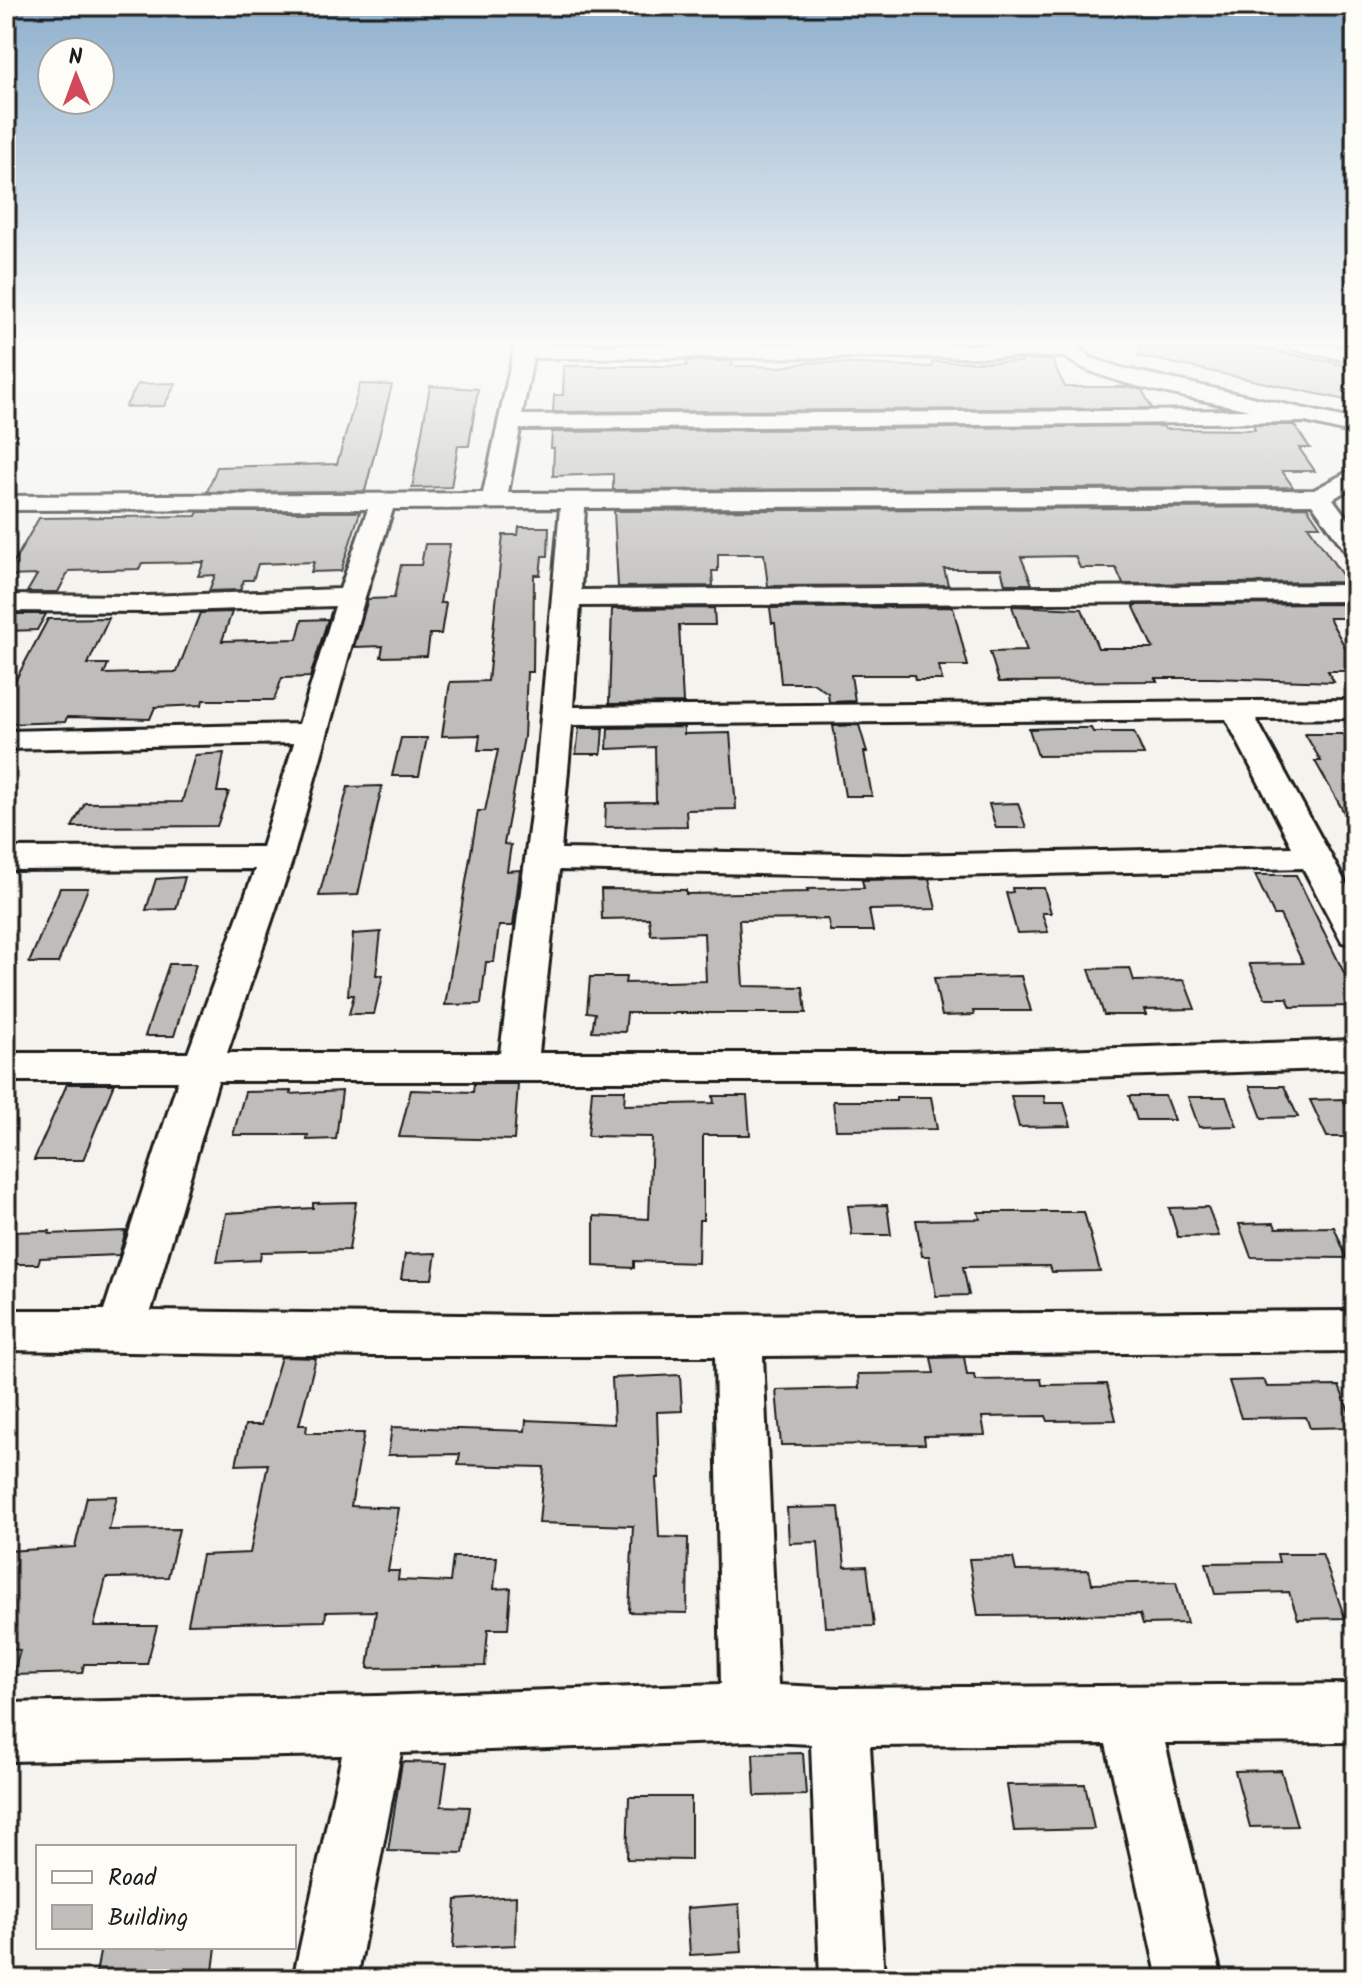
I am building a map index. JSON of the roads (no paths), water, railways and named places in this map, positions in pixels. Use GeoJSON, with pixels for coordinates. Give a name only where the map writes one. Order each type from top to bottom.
{"type":"FeatureCollection","features":[{"type":"Feature","properties":{"kind":"street"},"geometry":{"type":"LineString","coordinates":[[494,500],[506,438]]}},
{"type":"Feature","properties":{"kind":"street"},"geometry":{"type":"LineString","coordinates":[[6,503],[1319,497],[1355,475]]}},
{"type":"Feature","properties":{"kind":"street"},"geometry":{"type":"LineString","coordinates":[[1319,497],[1355,547]]}},
{"type":"Feature","properties":{"kind":"street"},"geometry":{"type":"LineString","coordinates":[[518,1065],[545,859],[568,598],[573,501]]}},
{"type":"Feature","properties":{"kind":"street"},"geometry":{"type":"LineString","coordinates":[[122,1328],[203,1065],[276,858],[351,597],[383,502]]}},
{"type":"Feature","properties":{"kind":"street"},"geometry":{"type":"LineString","coordinates":[[568,598],[1355,593]]}},
{"type":"Feature","properties":{"kind":"street"},"geometry":{"type":"LineString","coordinates":[[6,603],[147,604],[351,597]]}},
{"type":"Feature","properties":{"kind":"street"},"geometry":{"type":"LineString","coordinates":[[557,716],[1355,709]]}},
{"type":"Feature","properties":{"kind":"street"},"geometry":{"type":"LineString","coordinates":[[1237,711],[1355,934]]}},
{"type":"Feature","properties":{"kind":"street"},"geometry":{"type":"LineString","coordinates":[[6,740],[311,733]]}},
{"type":"Feature","properties":{"kind":"street"},"geometry":{"type":"LineString","coordinates":[[545,859],[904,866],[1312,857]]}},
{"type":"Feature","properties":{"kind":"street"},"geometry":{"type":"LineString","coordinates":[[6,859],[276,858]]}},
{"type":"Feature","properties":{"kind":"street"},"geometry":{"type":"LineString","coordinates":[[6,1067],[967,1067],[1355,1054]]}},
{"type":"Feature","properties":{"kind":"street"},"geometry":{"type":"LineString","coordinates":[[6,1330],[122,1328],[414,1336],[738,1338],[1355,1331]]}},
{"type":"Feature","properties":{"kind":"street"},"geometry":{"type":"LineString","coordinates":[[738,1338],[750,1712]]}},
{"type":"Feature","properties":{"kind":"street"},"geometry":{"type":"LineString","coordinates":[[8,1736],[750,1712],[839,1717],[1355,1713]]}},
{"type":"Feature","properties":{"kind":"street"},"geometry":{"type":"LineString","coordinates":[[1129,1715],[1190,1979]]}},
{"type":"Feature","properties":{"kind":"street"},"geometry":{"type":"LineString","coordinates":[[839,1717],[852,1979]]}},
{"type":"Feature","properties":{"kind":"street"},"geometry":{"type":"LineString","coordinates":[[325,1979],[377,1725]]}}]}
